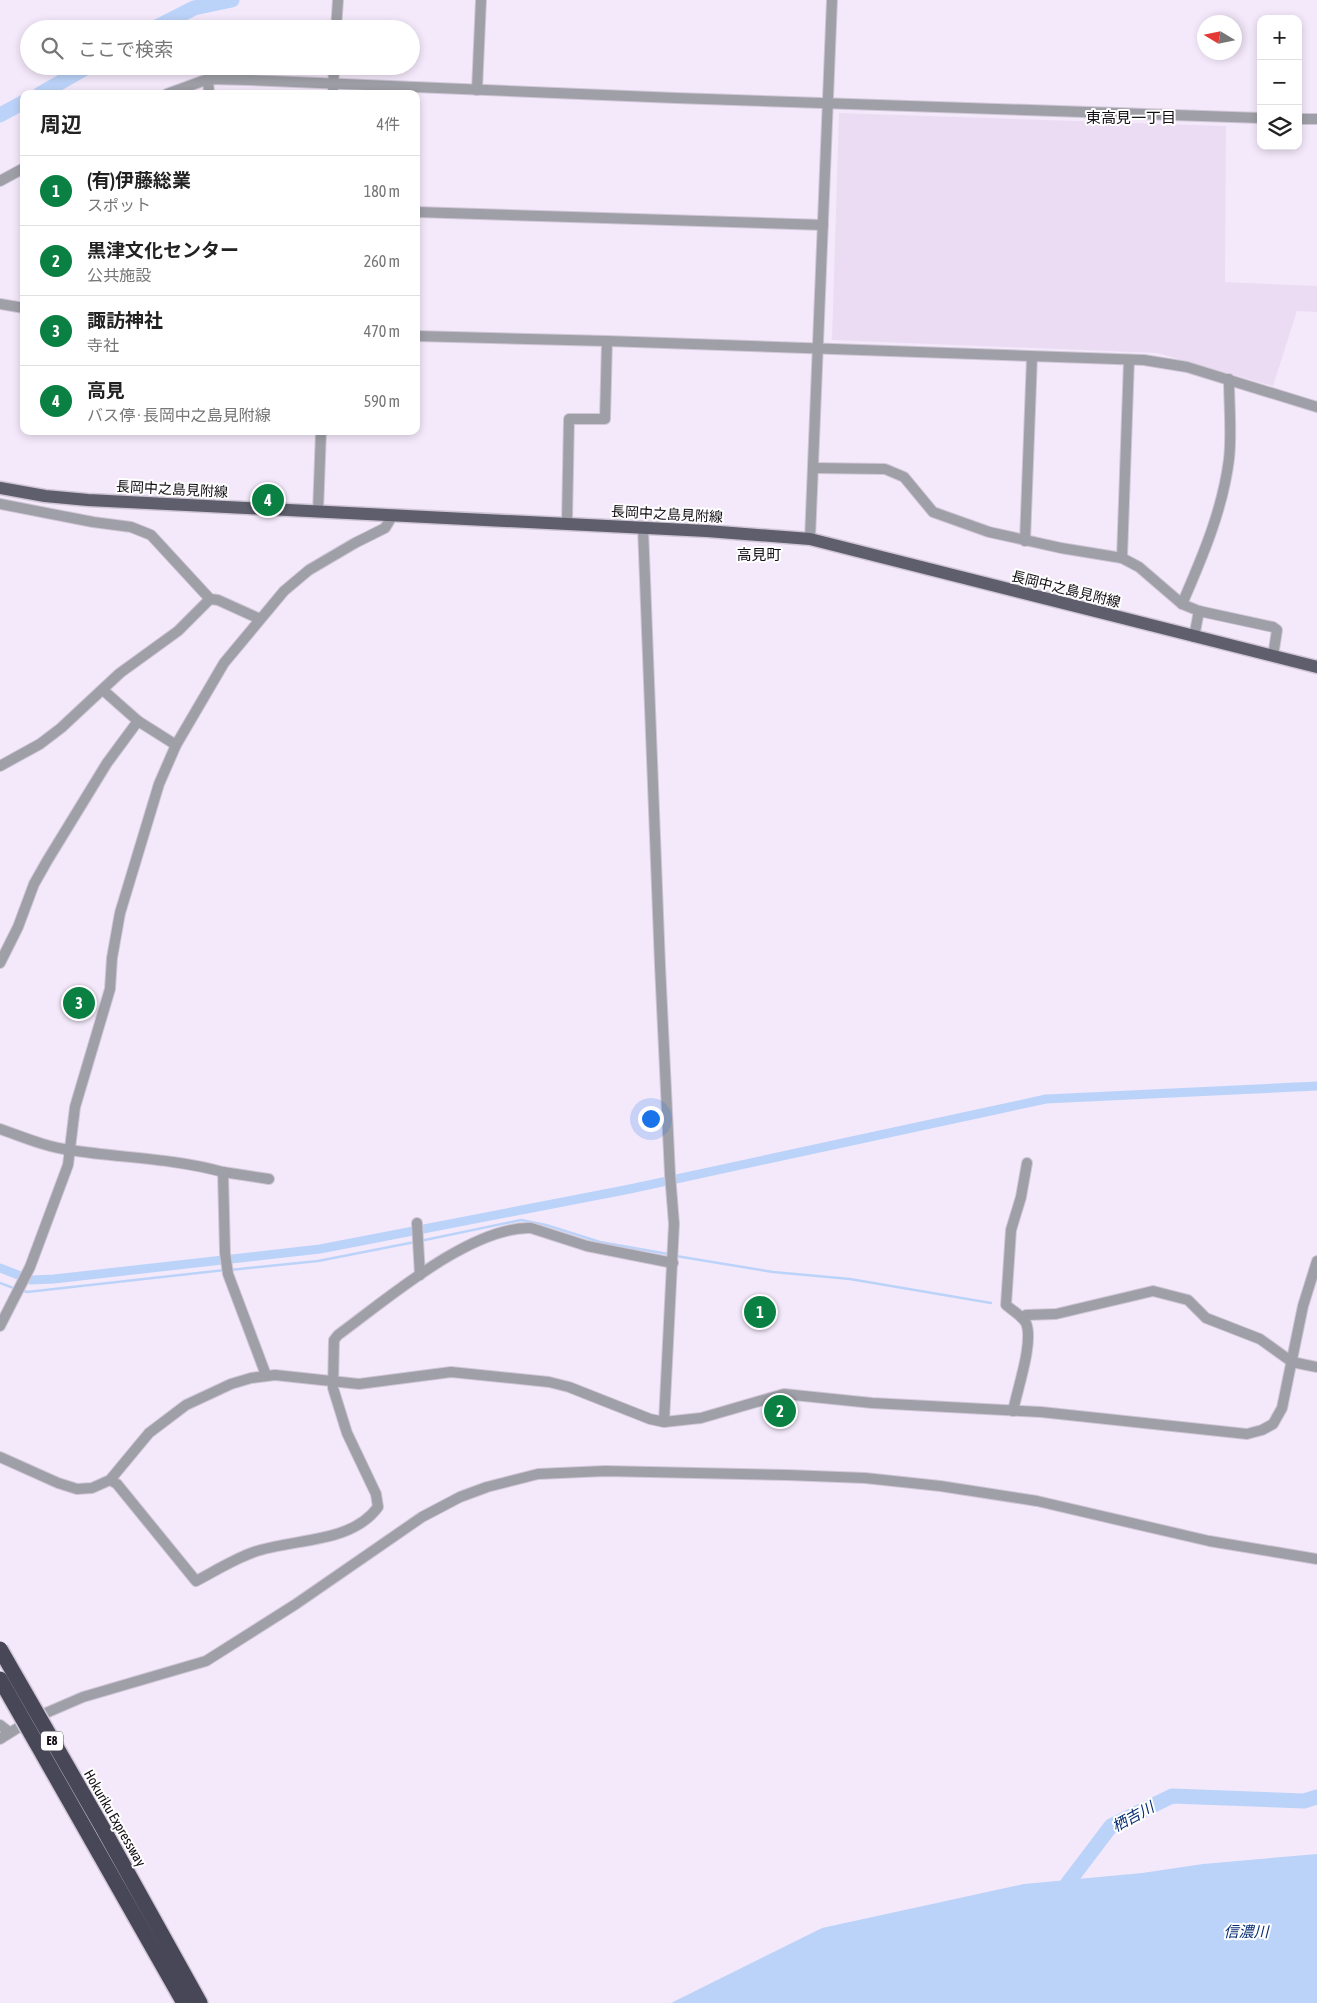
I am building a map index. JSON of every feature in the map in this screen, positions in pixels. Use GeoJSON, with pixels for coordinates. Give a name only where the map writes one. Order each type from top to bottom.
{"type":"FeatureCollection","features":[{"type":"Feature","properties":{"kind":"highway","name":"Hokuriku Expressway"},"geometry":{"type":"LineString","coordinates":[[0,1649],[200,2003]]}},
{"type":"Feature","properties":{"kind":"highway","name":"E8"},"geometry":{"type":"LineString","coordinates":[[0,1678],[184,2003]]}},
{"type":"Feature","properties":{"kind":"main road","name":"長岡中之島見附線"},"geometry":{"type":"LineString","coordinates":[[0,488],[45,496],[88,500],[567,523],[810,539],[1317,667]]}},
{"type":"Feature","properties":{"kind":"street"},"geometry":{"type":"LineString","coordinates":[[337,20],[338,0]]}},
{"type":"Feature","properties":{"kind":"street"},"geometry":{"type":"LineString","coordinates":[[477,90],[481,0]]}},
{"type":"Feature","properties":{"kind":"street"},"geometry":{"type":"LineString","coordinates":[[810,539],[832,0]]}},
{"type":"Feature","properties":{"kind":"street"},"geometry":{"type":"LineString","coordinates":[[333,89],[334,75]]}},
{"type":"Feature","properties":{"kind":"street"},"geometry":{"type":"LineString","coordinates":[[178,90],[208,79],[333,89],[477,90],[1257,118]]}},
{"type":"Feature","properties":{"kind":"street"},"geometry":{"type":"LineString","coordinates":[[208,79],[209,90]]}},
{"type":"Feature","properties":{"kind":"street"},"geometry":{"type":"LineString","coordinates":[[1302,119],[1317,119]]}},
{"type":"Feature","properties":{"kind":"street"},"geometry":{"type":"LineString","coordinates":[[0,181],[20,170]]}},
{"type":"Feature","properties":{"kind":"street"},"geometry":{"type":"LineString","coordinates":[[420,212],[823,225]]}},
{"type":"Feature","properties":{"kind":"street"},"geometry":{"type":"LineString","coordinates":[[0,304],[20,307]]}},
{"type":"Feature","properties":{"kind":"street"},"geometry":{"type":"LineString","coordinates":[[420,336],[818,348],[1129,360],[1168,364],[1229,379],[1317,406]]}},
{"type":"Feature","properties":{"kind":"street"},"geometry":{"type":"LineString","coordinates":[[567,523],[569,419],[605,419],[607,341]]}},
{"type":"Feature","properties":{"kind":"street"},"geometry":{"type":"LineString","coordinates":[[1025,541],[1032,357]]}},
{"type":"Feature","properties":{"kind":"street"},"geometry":{"type":"LineString","coordinates":[[1122,558],[1129,360]]}},
{"type":"Feature","properties":{"kind":"street"},"geometry":{"type":"LineString","coordinates":[[1182,604],[1203,556],[1220,503],[1229,458],[1229,379]]}},
{"type":"Feature","properties":{"kind":"street"},"geometry":{"type":"LineString","coordinates":[[318,512],[321,435]]}},
{"type":"Feature","properties":{"kind":"street"},"geometry":{"type":"LineString","coordinates":[[814,468],[876,469],[896,472],[912,485],[933,512],[989,532],[1025,541],[1122,558],[1139,568],[1182,604],[1199,611],[1273,627],[1277,630],[1273,656]]}},
{"type":"Feature","properties":{"kind":"street"},"geometry":{"type":"LineString","coordinates":[[0,504],[85,521],[131,527],[151,535],[210,599],[218,600],[260,619]]}},
{"type":"Feature","properties":{"kind":"street"},"geometry":{"type":"LineString","coordinates":[[0,1326],[27,1274],[68,1166],[75,1107],[108,998],[115,934],[120,913],[160,784],[176,745],[224,663],[284,591],[309,570],[349,546],[386,528],[393,515]]}},
{"type":"Feature","properties":{"kind":"street"},"geometry":{"type":"LineString","coordinates":[[643,528],[660,965],[674,1224],[674,1264],[664,1422]]}},
{"type":"Feature","properties":{"kind":"street"},"geometry":{"type":"LineString","coordinates":[[0,766],[40,744],[61,728],[120,673],[178,632],[210,599]]}},
{"type":"Feature","properties":{"kind":"street"},"geometry":{"type":"LineString","coordinates":[[1194,637],[1199,611]]}},
{"type":"Feature","properties":{"kind":"street"},"geometry":{"type":"LineString","coordinates":[[103,690],[138,721],[176,745]]}},
{"type":"Feature","properties":{"kind":"street"},"geometry":{"type":"LineString","coordinates":[[0,963],[43,868],[108,763],[138,721]]}},
{"type":"Feature","properties":{"kind":"street"},"geometry":{"type":"LineString","coordinates":[[0,1129],[48,1146],[69,1150],[195,1164],[223,1172],[269,1179]]}},
{"type":"Feature","properties":{"kind":"street"},"geometry":{"type":"LineString","coordinates":[[1012,1411],[1026,1350],[1028,1331],[1022,1318],[1006,1305],[1011,1230],[1021,1197],[1027,1163]]}},
{"type":"Feature","properties":{"kind":"street"},"geometry":{"type":"LineString","coordinates":[[223,1172],[225,1253],[228,1274],[266,1375]]}},
{"type":"Feature","properties":{"kind":"street"},"geometry":{"type":"LineString","coordinates":[[417,1223],[420,1275]]}},
{"type":"Feature","properties":{"kind":"street"},"geometry":{"type":"LineString","coordinates":[[110,1480],[117,1484],[196,1581],[252,1552],[340,1532],[357,1524],[378,1506],[376,1494],[347,1433],[332,1381],[335,1369],[334,1340],[420,1275],[489,1235],[522,1228],[540,1230],[586,1246],[674,1264]]}},
{"type":"Feature","properties":{"kind":"street"},"geometry":{"type":"LineString","coordinates":[[0,1457],[58,1483],[77,1489],[92,1488],[110,1480],[149,1433],[186,1405],[231,1384],[266,1375],[367,1384],[450,1372],[549,1382],[569,1387],[650,1419],[664,1422],[701,1418],[784,1394],[872,1403],[1012,1411],[1247,1434],[1262,1430],[1273,1424],[1285,1400],[1303,1306],[1316,1266]]}},
{"type":"Feature","properties":{"kind":"street"},"geometry":{"type":"LineString","coordinates":[[1022,1318],[1026,1315],[1056,1314],[1153,1291],[1188,1300],[1206,1318],[1260,1340],[1292,1362],[1317,1368]]}},
{"type":"Feature","properties":{"kind":"street"},"geometry":{"type":"LineString","coordinates":[[0,1739],[4,1728],[83,1697],[206,1661],[296,1604],[428,1513],[487,1487],[538,1474],[605,1471],[787,1475],[865,1478],[940,1486],[1037,1501],[1209,1541],[1317,1559]]}},
{"type":"Feature","properties":{"kind":"shaded area"},"geometry":{"type":"Polygon","coordinates":[[[839,113],[1226,126],[1225,282],[1317,286],[1317,312],[1297,311],[1273,386],[1157,353],[832,340],[839,113]]]}},
{"type":"Feature","properties":{"kind":"water","name":"信濃川"},"geometry":{"type":"Polygon","coordinates":[[[1317,1854],[1317,2003],[671,2003],[822,1928],[1024,1884],[1142,1873],[1203,1864],[1317,1854]]]}},
{"type":"Feature","properties":{"kind":"waterway"},"geometry":{"type":"LineString","coordinates":[[171,20],[194,8],[232,0]]}},
{"type":"Feature","properties":{"kind":"waterway"},"geometry":{"type":"LineString","coordinates":[[47,90],[73,75]]}},
{"type":"Feature","properties":{"kind":"waterway"},"geometry":{"type":"LineString","coordinates":[[0,115],[20,104]]}},
{"type":"Feature","properties":{"kind":"waterway"},"geometry":{"type":"LineString","coordinates":[[0,1268],[31,1280],[54,1279],[320,1249],[630,1189],[1046,1099],[1317,1086]]}},
{"type":"Feature","properties":{"kind":"waterway"},"geometry":{"type":"LineString","coordinates":[[420,1241],[521,1220],[546,1225],[600,1242],[668,1254]]}},
{"type":"Feature","properties":{"kind":"waterway"},"geometry":{"type":"LineString","coordinates":[[230,1270],[318,1261],[415,1242]]}},
{"type":"Feature","properties":{"kind":"waterway"},"geometry":{"type":"LineString","coordinates":[[676,1256],[773,1272],[850,1279],[991,1303]]}},
{"type":"Feature","properties":{"kind":"waterway"},"geometry":{"type":"LineString","coordinates":[[22,1290],[27,1292],[225,1270]]}},
{"type":"Feature","properties":{"kind":"waterway"},"geometry":{"type":"LineString","coordinates":[[0,1283],[16,1289]]}},
{"type":"Feature","properties":{"kind":"waterway","name":"栖吉川"},"geometry":{"type":"LineString","coordinates":[[1058,1896],[1111,1826],[1172,1796],[1304,1801],[1317,1797]]}},
{"type":"Feature","properties":{"kind":"place","name":"高見"},"geometry":{"type":"Point","coordinates":[268,500]}},
{"type":"Feature","properties":{"kind":"place","name":"諏訪神社"},"geometry":{"type":"Point","coordinates":[79,1003]}},
{"type":"Feature","properties":{"kind":"place","name":"(有)伊藤総業"},"geometry":{"type":"Point","coordinates":[760,1312]}},
{"type":"Feature","properties":{"kind":"place","name":"黒津文化センター"},"geometry":{"type":"Point","coordinates":[780,1411]}},
{"type":"Feature","properties":{"kind":"district","name":"東高見一丁目"},"geometry":{"type":"Point","coordinates":[1131,118]}},
{"type":"Feature","properties":{"kind":"district","name":"高見町"},"geometry":{"type":"Point","coordinates":[759,555]}}]}
